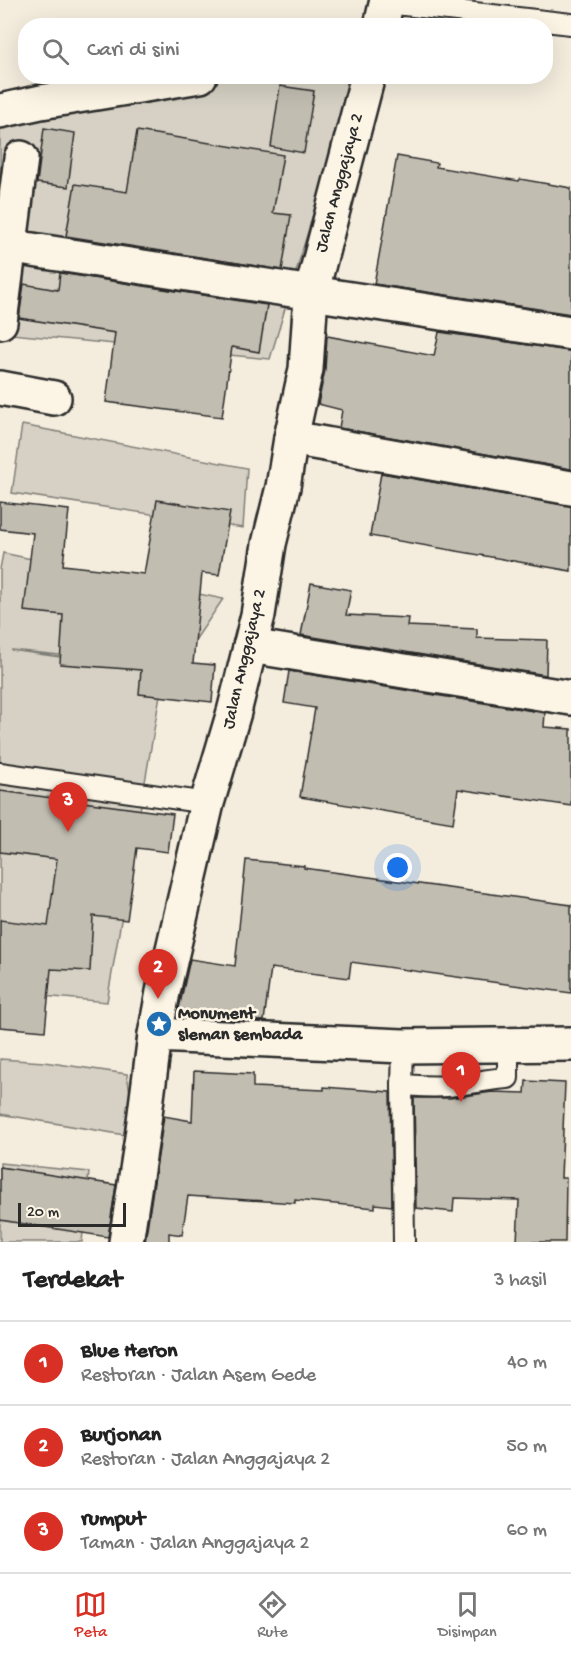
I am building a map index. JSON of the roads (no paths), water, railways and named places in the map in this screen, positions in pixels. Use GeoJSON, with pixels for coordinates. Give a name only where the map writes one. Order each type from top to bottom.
{"type":"FeatureCollection","features":[{"type":"Feature","properties":{"kind":"street"},"geometry":{"type":"LineString","coordinates":[[0,111],[151,84]]}},
{"type":"Feature","properties":{"kind":"street","name":"Jalan Anggajaya 2"},"geometry":{"type":"LineString","coordinates":[[126,1242],[155,1035],[207,803],[234,712],[258,615],[269,544],[283,487],[306,369],[311,294],[366,84]]}},
{"type":"Feature","properties":{"kind":"street"},"geometry":{"type":"LineString","coordinates":[[0,322],[5,246],[21,158]]}},
{"type":"Feature","properties":{"kind":"street"},"geometry":{"type":"LineString","coordinates":[[5,246],[571,333]]}},
{"type":"Feature","properties":{"kind":"street"},"geometry":{"type":"LineString","coordinates":[[0,388],[54,398]]}},
{"type":"Feature","properties":{"kind":"street"},"geometry":{"type":"LineString","coordinates":[[291,438],[571,488]]}},
{"type":"Feature","properties":{"kind":"street"},"geometry":{"type":"LineString","coordinates":[[250,646],[571,698]]}},
{"type":"Feature","properties":{"kind":"street"},"geometry":{"type":"LineString","coordinates":[[155,1035],[403,1046],[571,1044]]}},
{"type":"Feature","properties":{"kind":"lane"},"geometry":{"type":"LineString","coordinates":[[385,10],[491,18]]}},
{"type":"Feature","properties":{"kind":"lane"},"geometry":{"type":"LineString","coordinates":[[553,23],[571,24]]}},
{"type":"Feature","properties":{"kind":"lane"},"geometry":{"type":"LineString","coordinates":[[0,773],[207,803]]}},
{"type":"Feature","properties":{"kind":"lane"},"geometry":{"type":"LineString","coordinates":[[402,1085],[455,1086],[508,1078],[508,1044]]}},
{"type":"Feature","properties":{"kind":"lane"},"geometry":{"type":"LineString","coordinates":[[403,1046],[404,1242]]}},
{"type":"Feature","properties":{"kind":"place","name":"rumput"},"geometry":{"type":"Point","coordinates":[68,832]}},
{"type":"Feature","properties":{"kind":"place","name":"Burjonan"},"geometry":{"type":"Point","coordinates":[158,999]}},
{"type":"Feature","properties":{"kind":"place","name":"Monument sleman sembada"},"geometry":{"type":"Point","coordinates":[159,1024]}},
{"type":"Feature","properties":{"kind":"place","name":"Blue Heron"},"geometry":{"type":"Point","coordinates":[461,1102]}}]}
